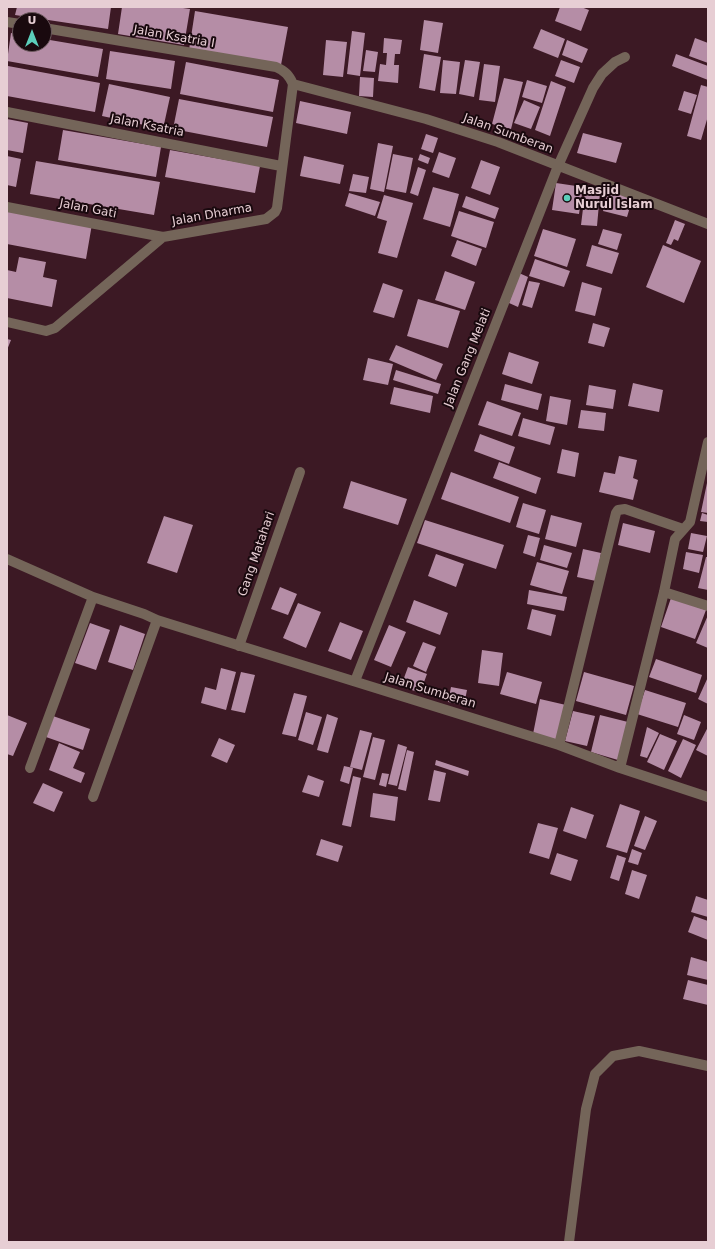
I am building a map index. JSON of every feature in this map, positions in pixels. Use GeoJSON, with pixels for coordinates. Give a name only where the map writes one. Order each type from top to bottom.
{"type":"FeatureCollection","features":[{"type":"Feature","properties":{"kind":"street","name":"Jalan Ksatria I"},"geometry":{"type":"LineString","coordinates":[[52,29],[276,67],[289,75],[293,84]]}},
{"type":"Feature","properties":{"kind":"street","name":"Jalan Gang Melati"},"geometry":{"type":"LineString","coordinates":[[355,681],[558,166],[593,88],[602,74],[615,62],[625,57]]}},
{"type":"Feature","properties":{"kind":"street","name":"Jalan Dharma"},"geometry":{"type":"LineString","coordinates":[[7,322],[46,330],[55,328],[163,237],[266,219],[275,212],[277,208],[281,166],[293,84]]}},
{"type":"Feature","properties":{"kind":"street","name":"Jalan Sumberan"},"geometry":{"type":"LineString","coordinates":[[293,84],[433,121],[498,142],[708,224]]}},
{"type":"Feature","properties":{"kind":"street","name":"Jalan Ksatria"},"geometry":{"type":"LineString","coordinates":[[7,112],[281,166]]}},
{"type":"Feature","properties":{"kind":"street","name":"Jalan Gati"},"geometry":{"type":"LineString","coordinates":[[7,207],[163,237]]}},
{"type":"Feature","properties":{"kind":"street"},"geometry":{"type":"LineString","coordinates":[[620,768],[664,592],[675,539],[690,522],[708,442]]}},
{"type":"Feature","properties":{"kind":"street","name":"Gang Matahari"},"geometry":{"type":"LineString","coordinates":[[239,646],[300,472]]}},
{"type":"Feature","properties":{"kind":"street"},"geometry":{"type":"LineString","coordinates":[[559,745],[616,513],[618,510],[625,509],[684,529]]}},
{"type":"Feature","properties":{"kind":"street","name":"Jalan Sumberan"},"geometry":{"type":"LineString","coordinates":[[7,559],[93,597],[144,614],[157,620],[559,745],[620,768],[708,797]]}},
{"type":"Feature","properties":{"kind":"street"},"geometry":{"type":"LineString","coordinates":[[664,592],[708,606]]}},
{"type":"Feature","properties":{"kind":"street"},"geometry":{"type":"LineString","coordinates":[[30,768],[93,597]]}},
{"type":"Feature","properties":{"kind":"street"},"geometry":{"type":"LineString","coordinates":[[93,797],[157,620]]}},
{"type":"Feature","properties":{"kind":"street"},"geometry":{"type":"LineString","coordinates":[[569,1242],[586,1109],[595,1074],[613,1056],[639,1051],[708,1066]]}},
{"type":"Feature","properties":{"kind":"building"},"geometry":{"type":"Polygon","coordinates":[[[17,7],[111,7],[108,29],[52,21],[52,12],[16,12],[17,7]]]}},
{"type":"Feature","properties":{"kind":"building"},"geometry":{"type":"Polygon","coordinates":[[[122,7],[176,7],[190,9],[184,45],[118,34],[122,7]]]}},
{"type":"Feature","properties":{"kind":"building"},"geometry":{"type":"Polygon","coordinates":[[[560,7],[581,7],[589,10],[581,31],[555,21],[560,7]]]}},
{"type":"Feature","properties":{"kind":"building"},"geometry":{"type":"Polygon","coordinates":[[[195,11],[288,27],[281,65],[189,50],[195,11]]]}},
{"type":"Feature","properties":{"kind":"building"},"geometry":{"type":"Polygon","coordinates":[[[424,20],[443,23],[438,53],[420,50],[424,20]]]}},
{"type":"Feature","properties":{"kind":"building"},"geometry":{"type":"Polygon","coordinates":[[[541,29],[565,39],[558,58],[533,48],[541,29]]]}},
{"type":"Feature","properties":{"kind":"building"},"geometry":{"type":"Polygon","coordinates":[[[352,31],[365,33],[360,76],[347,74],[352,31]]]}},
{"type":"Feature","properties":{"kind":"building"},"geometry":{"type":"Polygon","coordinates":[[[11,33],[12,52],[52,52],[52,40],[103,49],[98,77],[7,61],[11,33]]]}},
{"type":"Feature","properties":{"kind":"building"},"geometry":{"type":"Polygon","coordinates":[[[384,38],[402,40],[400,54],[395,54],[394,65],[399,65],[398,83],[378,81],[380,64],[386,65],[387,53],[383,53],[384,38]]]}},
{"type":"Feature","properties":{"kind":"building"},"geometry":{"type":"Polygon","coordinates":[[[695,38],[708,43],[708,63],[689,56],[695,38]]]}},
{"type":"Feature","properties":{"kind":"building"},"geometry":{"type":"Polygon","coordinates":[[[326,40],[347,42],[343,77],[323,75],[326,40]]]}},
{"type":"Feature","properties":{"kind":"building"},"geometry":{"type":"Polygon","coordinates":[[[567,40],[588,49],[582,63],[562,55],[567,40]]]}},
{"type":"Feature","properties":{"kind":"building"},"geometry":{"type":"Polygon","coordinates":[[[366,50],[378,52],[375,72],[363,71],[366,50]]]}},
{"type":"Feature","properties":{"kind":"building"},"geometry":{"type":"Polygon","coordinates":[[[110,51],[175,61],[171,89],[106,79],[110,51]]]}},
{"type":"Feature","properties":{"kind":"building"},"geometry":{"type":"Polygon","coordinates":[[[424,54],[441,57],[435,91],[419,88],[424,54]]]}},
{"type":"Feature","properties":{"kind":"building"},"geometry":{"type":"Polygon","coordinates":[[[676,54],[708,66],[708,80],[672,66],[676,54]]]}},
{"type":"Feature","properties":{"kind":"building"},"geometry":{"type":"Polygon","coordinates":[[[443,60],[460,62],[456,94],[440,93],[443,60]]]}},
{"type":"Feature","properties":{"kind":"building"},"geometry":{"type":"Polygon","coordinates":[[[465,60],[480,62],[474,97],[459,94],[465,60]]]}},
{"type":"Feature","properties":{"kind":"building"},"geometry":{"type":"Polygon","coordinates":[[[561,60],[580,67],[574,83],[555,76],[561,60]]]}},
{"type":"Feature","properties":{"kind":"building"},"geometry":{"type":"Polygon","coordinates":[[[186,62],[279,80],[273,112],[180,94],[186,62]]]}},
{"type":"Feature","properties":{"kind":"building"},"geometry":{"type":"Polygon","coordinates":[[[484,64],[500,66],[495,102],[479,100],[484,64]]]}},
{"type":"Feature","properties":{"kind":"building"},"geometry":{"type":"Polygon","coordinates":[[[8,66],[100,83],[95,112],[7,96],[8,66]]]}},
{"type":"Feature","properties":{"kind":"building"},"geometry":{"type":"Polygon","coordinates":[[[360,77],[374,78],[373,97],[359,96],[360,77]]]}},
{"type":"Feature","properties":{"kind":"building"},"geometry":{"type":"Polygon","coordinates":[[[504,78],[523,82],[511,129],[492,124],[504,78]]]}},
{"type":"Feature","properties":{"kind":"building"},"geometry":{"type":"Polygon","coordinates":[[[527,80],[547,86],[542,103],[522,97],[527,80]]]}},
{"type":"Feature","properties":{"kind":"building"},"geometry":{"type":"Polygon","coordinates":[[[551,81],[566,87],[550,136],[535,130],[551,81]]]}},
{"type":"Feature","properties":{"kind":"building"},"geometry":{"type":"Polygon","coordinates":[[[109,84],[170,97],[163,129],[102,116],[109,84]]]}},
{"type":"Feature","properties":{"kind":"building"},"geometry":{"type":"Polygon","coordinates":[[[701,85],[708,87],[708,116],[701,140],[687,136],[701,85]]]}},
{"type":"Feature","properties":{"kind":"building"},"geometry":{"type":"Polygon","coordinates":[[[684,91],[697,95],[691,114],[678,110],[684,91]]]}},
{"type":"Feature","properties":{"kind":"building"},"geometry":{"type":"Polygon","coordinates":[[[179,99],[273,117],[267,147],[173,129],[179,99]]]}},
{"type":"Feature","properties":{"kind":"building"},"geometry":{"type":"Polygon","coordinates":[[[524,100],[540,107],[531,129],[514,123],[524,100]]]}},
{"type":"Feature","properties":{"kind":"building"},"geometry":{"type":"Polygon","coordinates":[[[300,101],[351,112],[347,134],[296,123],[300,101]]]}},
{"type":"Feature","properties":{"kind":"building"},"geometry":{"type":"Polygon","coordinates":[[[7,119],[28,123],[23,153],[7,150],[7,119]]]}},
{"type":"Feature","properties":{"kind":"building"},"geometry":{"type":"Polygon","coordinates":[[[63,130],[161,147],[156,177],[58,160],[63,130]]]}},
{"type":"Feature","properties":{"kind":"building"},"geometry":{"type":"Polygon","coordinates":[[[583,133],[622,143],[616,163],[577,153],[583,133]]]}},
{"type":"Feature","properties":{"kind":"building"},"geometry":{"type":"Polygon","coordinates":[[[426,134],[438,138],[433,153],[421,149],[426,134]]]}},
{"type":"Feature","properties":{"kind":"building"},"geometry":{"type":"Polygon","coordinates":[[[378,143],[393,146],[384,192],[370,189],[378,143]]]}},
{"type":"Feature","properties":{"kind":"building"},"geometry":{"type":"Polygon","coordinates":[[[170,150],[260,166],[255,193],[165,177],[170,150]]]}},
{"type":"Feature","properties":{"kind":"building"},"geometry":{"type":"Polygon","coordinates":[[[439,152],[456,158],[449,178],[432,172],[439,152]]]}},
{"type":"Feature","properties":{"kind":"building"},"geometry":{"type":"Polygon","coordinates":[[[393,154],[413,158],[406,193],[386,189],[393,154]]]}},
{"type":"Feature","properties":{"kind":"building"},"geometry":{"type":"Polygon","coordinates":[[[420,154],[430,158],[428,164],[418,160],[420,154]]]}},
{"type":"Feature","properties":{"kind":"building"},"geometry":{"type":"Polygon","coordinates":[[[7,156],[21,159],[16,187],[7,185],[7,156]]]}},
{"type":"Feature","properties":{"kind":"building"},"geometry":{"type":"Polygon","coordinates":[[[304,156],[344,165],[340,184],[300,176],[304,156]]]}},
{"type":"Feature","properties":{"kind":"building"},"geometry":{"type":"Polygon","coordinates":[[[481,160],[500,167],[490,195],[471,188],[481,160]]]}},
{"type":"Feature","properties":{"kind":"building"},"geometry":{"type":"Polygon","coordinates":[[[36,161],[160,182],[154,215],[30,194],[36,161]]]}},
{"type":"Feature","properties":{"kind":"building"},"geometry":{"type":"Polygon","coordinates":[[[418,167],[426,170],[418,196],[410,193],[418,167]]]}},
{"type":"Feature","properties":{"kind":"building"},"geometry":{"type":"Polygon","coordinates":[[[353,174],[369,177],[366,193],[349,191],[353,174]]]}},
{"type":"Feature","properties":{"kind":"building","name":"Masjid Nurul Islam"},"geometry":{"type":"Polygon","coordinates":[[[556,183],[583,187],[579,214],[552,210],[556,183]]]}},
{"type":"Feature","properties":{"kind":"building"},"geometry":{"type":"Polygon","coordinates":[[[433,187],[459,194],[450,227],[423,219],[433,187]]]}},
{"type":"Feature","properties":{"kind":"building"},"geometry":{"type":"Polygon","coordinates":[[[608,191],[633,197],[627,217],[603,211],[608,191]]]}},
{"type":"Feature","properties":{"kind":"building"},"geometry":{"type":"Polygon","coordinates":[[[585,192],[600,193],[597,226],[581,225],[585,192]]]}},
{"type":"Feature","properties":{"kind":"building"},"geometry":{"type":"Polygon","coordinates":[[[349,193],[380,202],[375,216],[345,206],[349,193]]]}},
{"type":"Feature","properties":{"kind":"building"},"geometry":{"type":"Polygon","coordinates":[[[384,195],[413,203],[397,258],[378,253],[387,221],[377,218],[384,195]]]}},
{"type":"Feature","properties":{"kind":"building"},"geometry":{"type":"Polygon","coordinates":[[[466,196],[499,208],[495,219],[462,207],[466,196]]]}},
{"type":"Feature","properties":{"kind":"building"},"geometry":{"type":"Polygon","coordinates":[[[7,209],[92,224],[86,259],[7,244],[7,209]]]}},
{"type":"Feature","properties":{"kind":"building"},"geometry":{"type":"Polygon","coordinates":[[[459,211],[494,222],[486,248],[451,236],[459,211]]]}},
{"type":"Feature","properties":{"kind":"building"},"geometry":{"type":"Polygon","coordinates":[[[675,220],[685,224],[678,241],[674,239],[671,245],[666,243],[675,220]]]}},
{"type":"Feature","properties":{"kind":"building"},"geometry":{"type":"Polygon","coordinates":[[[543,229],[576,239],[567,267],[534,256],[543,229]]]}},
{"type":"Feature","properties":{"kind":"building"},"geometry":{"type":"Polygon","coordinates":[[[603,229],[622,234],[617,250],[598,244],[603,229]]]}},
{"type":"Feature","properties":{"kind":"building"},"geometry":{"type":"Polygon","coordinates":[[[457,240],[482,249],[476,266],[451,256],[457,240]]]}},
{"type":"Feature","properties":{"kind":"building"},"geometry":{"type":"Polygon","coordinates":[[[592,245],[619,253],[612,274],[586,266],[592,245]]]}},
{"type":"Feature","properties":{"kind":"building"},"geometry":{"type":"Polygon","coordinates":[[[663,245],[701,261],[684,303],[646,287],[663,245]]]}},
{"type":"Feature","properties":{"kind":"building"},"geometry":{"type":"Polygon","coordinates":[[[19,257],[46,262],[43,277],[57,280],[52,307],[7,298],[7,270],[16,272],[19,257]]]}},
{"type":"Feature","properties":{"kind":"building"},"geometry":{"type":"Polygon","coordinates":[[[535,259],[570,271],[564,287],[529,276],[535,259]]]}},
{"type":"Feature","properties":{"kind":"building"},"geometry":{"type":"Polygon","coordinates":[[[445,271],[475,282],[465,310],[435,300],[445,271]]]}},
{"type":"Feature","properties":{"kind":"building"},"geometry":{"type":"Polygon","coordinates":[[[519,273],[528,277],[518,307],[509,303],[519,273]]]}},
{"type":"Feature","properties":{"kind":"building"},"geometry":{"type":"Polygon","coordinates":[[[529,281],[540,283],[532,308],[522,305],[529,281]]]}},
{"type":"Feature","properties":{"kind":"building"},"geometry":{"type":"Polygon","coordinates":[[[582,282],[602,288],[595,316],[575,311],[582,282]]]}},
{"type":"Feature","properties":{"kind":"building"},"geometry":{"type":"Polygon","coordinates":[[[383,283],[403,290],[394,318],[373,312],[383,283]]]}},
{"type":"Feature","properties":{"kind":"building"},"geometry":{"type":"Polygon","coordinates":[[[418,299],[460,311],[448,348],[407,336],[418,299]]]}},
{"type":"Feature","properties":{"kind":"building"},"geometry":{"type":"Polygon","coordinates":[[[593,323],[610,328],[604,347],[588,343],[593,323]]]}},
{"type":"Feature","properties":{"kind":"building"},"geometry":{"type":"Polygon","coordinates":[[[7,339],[11,340],[7,350],[7,339]]]}},
{"type":"Feature","properties":{"kind":"building"},"geometry":{"type":"Polygon","coordinates":[[[396,345],[443,364],[436,380],[389,360],[396,345]]]}},
{"type":"Feature","properties":{"kind":"building"},"geometry":{"type":"Polygon","coordinates":[[[509,352],[539,362],[532,384],[502,374],[509,352]]]}},
{"type":"Feature","properties":{"kind":"building"},"geometry":{"type":"Polygon","coordinates":[[[368,358],[393,364],[388,385],[363,380],[368,358]]]}},
{"type":"Feature","properties":{"kind":"building"},"geometry":{"type":"Polygon","coordinates":[[[396,370],[441,384],[438,394],[393,380],[396,370]]]}},
{"type":"Feature","properties":{"kind":"building"},"geometry":{"type":"Polygon","coordinates":[[[633,383],[663,390],[659,412],[628,406],[633,383]]]}},
{"type":"Feature","properties":{"kind":"building"},"geometry":{"type":"Polygon","coordinates":[[[505,384],[542,394],[538,410],[501,400],[505,384]]]}},
{"type":"Feature","properties":{"kind":"building"},"geometry":{"type":"Polygon","coordinates":[[[589,385],[616,390],[613,409],[586,405],[589,385]]]}},
{"type":"Feature","properties":{"kind":"building"},"geometry":{"type":"Polygon","coordinates":[[[394,387],[433,396],[430,413],[390,404],[394,387]]]}},
{"type":"Feature","properties":{"kind":"building"},"geometry":{"type":"Polygon","coordinates":[[[550,396],[571,400],[567,425],[546,421],[550,396]]]}},
{"type":"Feature","properties":{"kind":"building"},"geometry":{"type":"Polygon","coordinates":[[[487,401],[521,413],[512,436],[478,425],[487,401]]]}},
{"type":"Feature","properties":{"kind":"building"},"geometry":{"type":"Polygon","coordinates":[[[581,410],[606,413],[604,431],[578,428],[581,410]]]}},
{"type":"Feature","properties":{"kind":"building"},"geometry":{"type":"Polygon","coordinates":[[[523,418],[555,427],[550,445],[518,436],[523,418]]]}},
{"type":"Feature","properties":{"kind":"building"},"geometry":{"type":"Polygon","coordinates":[[[480,434],[515,447],[509,464],[474,451],[480,434]]]}},
{"type":"Feature","properties":{"kind":"building"},"geometry":{"type":"Polygon","coordinates":[[[562,449],[579,453],[575,477],[557,473],[562,449]]]}},
{"type":"Feature","properties":{"kind":"building"},"geometry":{"type":"Polygon","coordinates":[[[619,456],[637,460],[633,478],[638,480],[633,500],[599,492],[604,472],[615,474],[619,456]]]}},
{"type":"Feature","properties":{"kind":"building"},"geometry":{"type":"Polygon","coordinates":[[[499,462],[541,478],[536,494],[493,478],[499,462]]]}},
{"type":"Feature","properties":{"kind":"building"},"geometry":{"type":"Polygon","coordinates":[[[451,472],[519,497],[510,523],[441,499],[451,472]]]}},
{"type":"Feature","properties":{"kind":"building"},"geometry":{"type":"Polygon","coordinates":[[[351,481],[407,499],[398,525],[343,508],[351,481]]]}},
{"type":"Feature","properties":{"kind":"building"},"geometry":{"type":"Polygon","coordinates":[[[708,483],[708,513],[701,512],[708,483]]]}},
{"type":"Feature","properties":{"kind":"building"},"geometry":{"type":"Polygon","coordinates":[[[523,503],[546,510],[539,534],[516,527],[523,503]]]}},
{"type":"Feature","properties":{"kind":"building"},"geometry":{"type":"Polygon","coordinates":[[[702,513],[708,515],[708,522],[700,521],[702,513]]]}},
{"type":"Feature","properties":{"kind":"building"},"geometry":{"type":"Polygon","coordinates":[[[551,515],[582,523],[576,547],[545,539],[551,515]]]}},
{"type":"Feature","properties":{"kind":"building"},"geometry":{"type":"Polygon","coordinates":[[[164,516],[193,525],[177,573],[147,563],[164,516]]]}},
{"type":"Feature","properties":{"kind":"building"},"geometry":{"type":"Polygon","coordinates":[[[425,520],[504,545],[496,569],[417,543],[425,520]]]}},
{"type":"Feature","properties":{"kind":"building"},"geometry":{"type":"Polygon","coordinates":[[[623,523],[655,531],[650,553],[618,545],[623,523]]]}},
{"type":"Feature","properties":{"kind":"building"},"geometry":{"type":"Polygon","coordinates":[[[691,533],[707,536],[703,552],[688,549],[691,533]]]}},
{"type":"Feature","properties":{"kind":"building"},"geometry":{"type":"Polygon","coordinates":[[[528,535],[540,538],[535,557],[523,553],[528,535]]]}},
{"type":"Feature","properties":{"kind":"building"},"geometry":{"type":"Polygon","coordinates":[[[544,545],[572,553],[567,568],[540,560],[544,545]]]}},
{"type":"Feature","properties":{"kind":"building"},"geometry":{"type":"Polygon","coordinates":[[[583,549],[601,553],[596,581],[577,577],[583,549]]]}},
{"type":"Feature","properties":{"kind":"building"},"geometry":{"type":"Polygon","coordinates":[[[686,552],[703,555],[699,573],[683,569],[686,552]]]}},
{"type":"Feature","properties":{"kind":"building"},"geometry":{"type":"Polygon","coordinates":[[[436,554],[464,564],[456,587],[428,576],[436,554]]]}},
{"type":"Feature","properties":{"kind":"building"},"geometry":{"type":"Polygon","coordinates":[[[706,557],[708,557],[708,590],[698,588],[706,557]]]}},
{"type":"Feature","properties":{"kind":"building"},"geometry":{"type":"Polygon","coordinates":[[[537,562],[569,571],[562,594],[530,585],[537,562]]]}},
{"type":"Feature","properties":{"kind":"building"},"geometry":{"type":"Polygon","coordinates":[[[280,587],[297,594],[288,615],[271,609],[280,587]]]}},
{"type":"Feature","properties":{"kind":"building"},"geometry":{"type":"Polygon","coordinates":[[[529,590],[567,597],[564,611],[527,604],[529,590]]]}},
{"type":"Feature","properties":{"kind":"building"},"geometry":{"type":"Polygon","coordinates":[[[671,598],[706,610],[695,639],[661,627],[671,598]]]}},
{"type":"Feature","properties":{"kind":"building"},"geometry":{"type":"Polygon","coordinates":[[[414,600],[448,613],[440,635],[406,622],[414,600]]]}},
{"type":"Feature","properties":{"kind":"building"},"geometry":{"type":"Polygon","coordinates":[[[298,603],[321,612],[306,648],[283,638],[298,603]]]}},
{"type":"Feature","properties":{"kind":"building"},"geometry":{"type":"Polygon","coordinates":[[[532,609],[556,615],[551,636],[527,629],[532,609]]]}},
{"type":"Feature","properties":{"kind":"building"},"geometry":{"type":"Polygon","coordinates":[[[708,615],[708,648],[696,643],[708,615]]]}},
{"type":"Feature","properties":{"kind":"building"},"geometry":{"type":"Polygon","coordinates":[[[340,622],[363,631],[351,660],[328,651],[340,622]]]}},
{"type":"Feature","properties":{"kind":"building"},"geometry":{"type":"Polygon","coordinates":[[[90,623],[110,630],[96,670],[75,663],[90,623]]]}},
{"type":"Feature","properties":{"kind":"building"},"geometry":{"type":"Polygon","coordinates":[[[120,625],[145,634],[133,670],[108,662],[120,625]]]}},
{"type":"Feature","properties":{"kind":"building"},"geometry":{"type":"Polygon","coordinates":[[[389,625],[406,632],[391,667],[374,660],[389,625]]]}},
{"type":"Feature","properties":{"kind":"building"},"geometry":{"type":"Polygon","coordinates":[[[423,642],[436,647],[426,672],[413,666],[423,642]]]}},
{"type":"Feature","properties":{"kind":"building"},"geometry":{"type":"Polygon","coordinates":[[[482,650],[503,653],[499,686],[478,683],[482,650]]]}},
{"type":"Feature","properties":{"kind":"building"},"geometry":{"type":"Polygon","coordinates":[[[656,659],[702,675],[696,693],[649,677],[656,659]]]}},
{"type":"Feature","properties":{"kind":"building"},"geometry":{"type":"Polygon","coordinates":[[[408,667],[427,674],[420,693],[401,686],[408,667]]]}},
{"type":"Feature","properties":{"kind":"building"},"geometry":{"type":"Polygon","coordinates":[[[221,668],[236,672],[226,710],[201,703],[205,687],[216,690],[221,668]]]}},
{"type":"Feature","properties":{"kind":"building"},"geometry":{"type":"Polygon","coordinates":[[[241,672],[255,675],[245,713],[231,710],[241,672]]]}},
{"type":"Feature","properties":{"kind":"building"},"geometry":{"type":"Polygon","coordinates":[[[507,672],[542,682],[536,704],[500,694],[507,672]]]}},
{"type":"Feature","properties":{"kind":"building"},"geometry":{"type":"Polygon","coordinates":[[[584,672],[634,686],[626,715],[576,701],[584,672]]]}},
{"type":"Feature","properties":{"kind":"building"},"geometry":{"type":"Polygon","coordinates":[[[708,677],[708,704],[698,699],[708,677]]]}},
{"type":"Feature","properties":{"kind":"building"},"geometry":{"type":"Polygon","coordinates":[[[451,687],[467,690],[464,705],[448,702],[451,687]]]}},
{"type":"Feature","properties":{"kind":"building"},"geometry":{"type":"Polygon","coordinates":[[[645,690],[686,703],[678,727],[637,714],[645,690]]]}},
{"type":"Feature","properties":{"kind":"building"},"geometry":{"type":"Polygon","coordinates":[[[294,693],[307,696],[296,737],[282,734],[294,693]]]}},
{"type":"Feature","properties":{"kind":"building"},"geometry":{"type":"Polygon","coordinates":[[[540,699],[566,705],[558,740],[533,734],[540,699]]]}},
{"type":"Feature","properties":{"kind":"building"},"geometry":{"type":"Polygon","coordinates":[[[573,711],[595,716],[587,746],[565,741],[573,711]]]}},
{"type":"Feature","properties":{"kind":"building"},"geometry":{"type":"Polygon","coordinates":[[[306,712],[322,717],[313,745],[298,740],[306,712]]]}},
{"type":"Feature","properties":{"kind":"building"},"geometry":{"type":"Polygon","coordinates":[[[327,714],[338,718],[328,753],[317,750],[327,714]]]}},
{"type":"Feature","properties":{"kind":"building"},"geometry":{"type":"Polygon","coordinates":[[[7,715],[27,723],[13,756],[7,754],[7,715]]]}},
{"type":"Feature","properties":{"kind":"building"},"geometry":{"type":"Polygon","coordinates":[[[600,715],[628,722],[618,760],[591,752],[600,715]]]}},
{"type":"Feature","properties":{"kind":"building"},"geometry":{"type":"Polygon","coordinates":[[[684,715],[701,722],[694,740],[677,734],[684,715]]]}},
{"type":"Feature","properties":{"kind":"building"},"geometry":{"type":"Polygon","coordinates":[[[53,716],[90,729],[83,750],[46,737],[53,716]]]}},
{"type":"Feature","properties":{"kind":"building"},"geometry":{"type":"Polygon","coordinates":[[[647,727],[659,733],[647,758],[640,756],[647,727]]]}},
{"type":"Feature","properties":{"kind":"building"},"geometry":{"type":"Polygon","coordinates":[[[708,727],[708,756],[696,750],[708,727]]]}},
{"type":"Feature","properties":{"kind":"building"},"geometry":{"type":"Polygon","coordinates":[[[360,730],[372,733],[362,770],[350,767],[360,730]]]}},
{"type":"Feature","properties":{"kind":"building"},"geometry":{"type":"Polygon","coordinates":[[[660,734],[677,741],[664,770],[647,762],[660,734]]]}},
{"type":"Feature","properties":{"kind":"building"},"geometry":{"type":"Polygon","coordinates":[[[373,737],[385,740],[375,780],[363,777],[373,737]]]}},
{"type":"Feature","properties":{"kind":"building"},"geometry":{"type":"Polygon","coordinates":[[[219,738],[235,745],[227,763],[211,756],[219,738]]]}},
{"type":"Feature","properties":{"kind":"building"},"geometry":{"type":"Polygon","coordinates":[[[683,739],[696,745],[681,778],[668,771],[683,739]]]}},
{"type":"Feature","properties":{"kind":"building"},"geometry":{"type":"Polygon","coordinates":[[[59,743],[80,752],[73,768],[85,773],[81,783],[49,770],[59,743]]]}},
{"type":"Feature","properties":{"kind":"building"},"geometry":{"type":"Polygon","coordinates":[[[398,744],[407,747],[397,786],[388,784],[398,744]]]}},
{"type":"Feature","properties":{"kind":"building"},"geometry":{"type":"Polygon","coordinates":[[[407,750],[414,752],[406,791],[398,789],[407,750]]]}},
{"type":"Feature","properties":{"kind":"building"},"geometry":{"type":"Polygon","coordinates":[[[436,760],[469,771],[468,776],[435,765],[436,760]]]}},
{"type":"Feature","properties":{"kind":"building"},"geometry":{"type":"Polygon","coordinates":[[[344,766],[353,768],[349,784],[340,781],[344,766]]]}},
{"type":"Feature","properties":{"kind":"building"},"geometry":{"type":"Polygon","coordinates":[[[434,770],[446,773],[440,802],[428,800],[434,770]]]}},
{"type":"Feature","properties":{"kind":"building"},"geometry":{"type":"Polygon","coordinates":[[[382,773],[389,774],[386,787],[379,785],[382,773]]]}},
{"type":"Feature","properties":{"kind":"building"},"geometry":{"type":"Polygon","coordinates":[[[308,775],[324,781],[319,797],[302,792],[308,775]]]}},
{"type":"Feature","properties":{"kind":"building"},"geometry":{"type":"Polygon","coordinates":[[[353,776],[361,778],[351,827],[342,825],[353,776]]]}},
{"type":"Feature","properties":{"kind":"building"},"geometry":{"type":"Polygon","coordinates":[[[43,783],[63,792],[54,812],[33,803],[43,783]]]}},
{"type":"Feature","properties":{"kind":"building"},"geometry":{"type":"Polygon","coordinates":[[[373,793],[398,797],[395,821],[370,817],[373,793]]]}},
{"type":"Feature","properties":{"kind":"building"},"geometry":{"type":"Polygon","coordinates":[[[620,804],[640,811],[627,853],[606,847],[620,804]]]}},
{"type":"Feature","properties":{"kind":"building"},"geometry":{"type":"Polygon","coordinates":[[[571,807],[594,815],[586,839],[563,831],[571,807]]]}},
{"type":"Feature","properties":{"kind":"building"},"geometry":{"type":"Polygon","coordinates":[[[645,816],[657,821],[645,850],[634,846],[645,816]]]}},
{"type":"Feature","properties":{"kind":"building"},"geometry":{"type":"Polygon","coordinates":[[[538,823],[558,828],[549,859],[529,853],[538,823]]]}},
{"type":"Feature","properties":{"kind":"building"},"geometry":{"type":"Polygon","coordinates":[[[321,839],[343,846],[338,862],[316,855],[321,839]]]}},
{"type":"Feature","properties":{"kind":"building"},"geometry":{"type":"Polygon","coordinates":[[[632,849],[642,853],[638,865],[628,862],[632,849]]]}},
{"type":"Feature","properties":{"kind":"building"},"geometry":{"type":"Polygon","coordinates":[[[557,853],[578,860],[571,881],[550,874],[557,853]]]}},
{"type":"Feature","properties":{"kind":"building"},"geometry":{"type":"Polygon","coordinates":[[[617,855],[626,858],[619,881],[610,878],[617,855]]]}},
{"type":"Feature","properties":{"kind":"building"},"geometry":{"type":"Polygon","coordinates":[[[632,870],[647,875],[639,899],[625,894],[632,870]]]}},
{"type":"Feature","properties":{"kind":"building"},"geometry":{"type":"Polygon","coordinates":[[[696,896],[708,900],[708,917],[691,912],[696,896]]]}},
{"type":"Feature","properties":{"kind":"building"},"geometry":{"type":"Polygon","coordinates":[[[694,916],[708,921],[708,940],[688,932],[694,916]]]}},
{"type":"Feature","properties":{"kind":"building"},"geometry":{"type":"Polygon","coordinates":[[[691,957],[708,962],[708,980],[687,975],[691,957]]]}},
{"type":"Feature","properties":{"kind":"building"},"geometry":{"type":"Polygon","coordinates":[[[688,980],[708,985],[708,1005],[683,999],[688,980]]]}},
{"type":"Feature","properties":{"kind":"place","name":"Masjid Nurul Islam"},"geometry":{"type":"Point","coordinates":[567,198]}}]}
